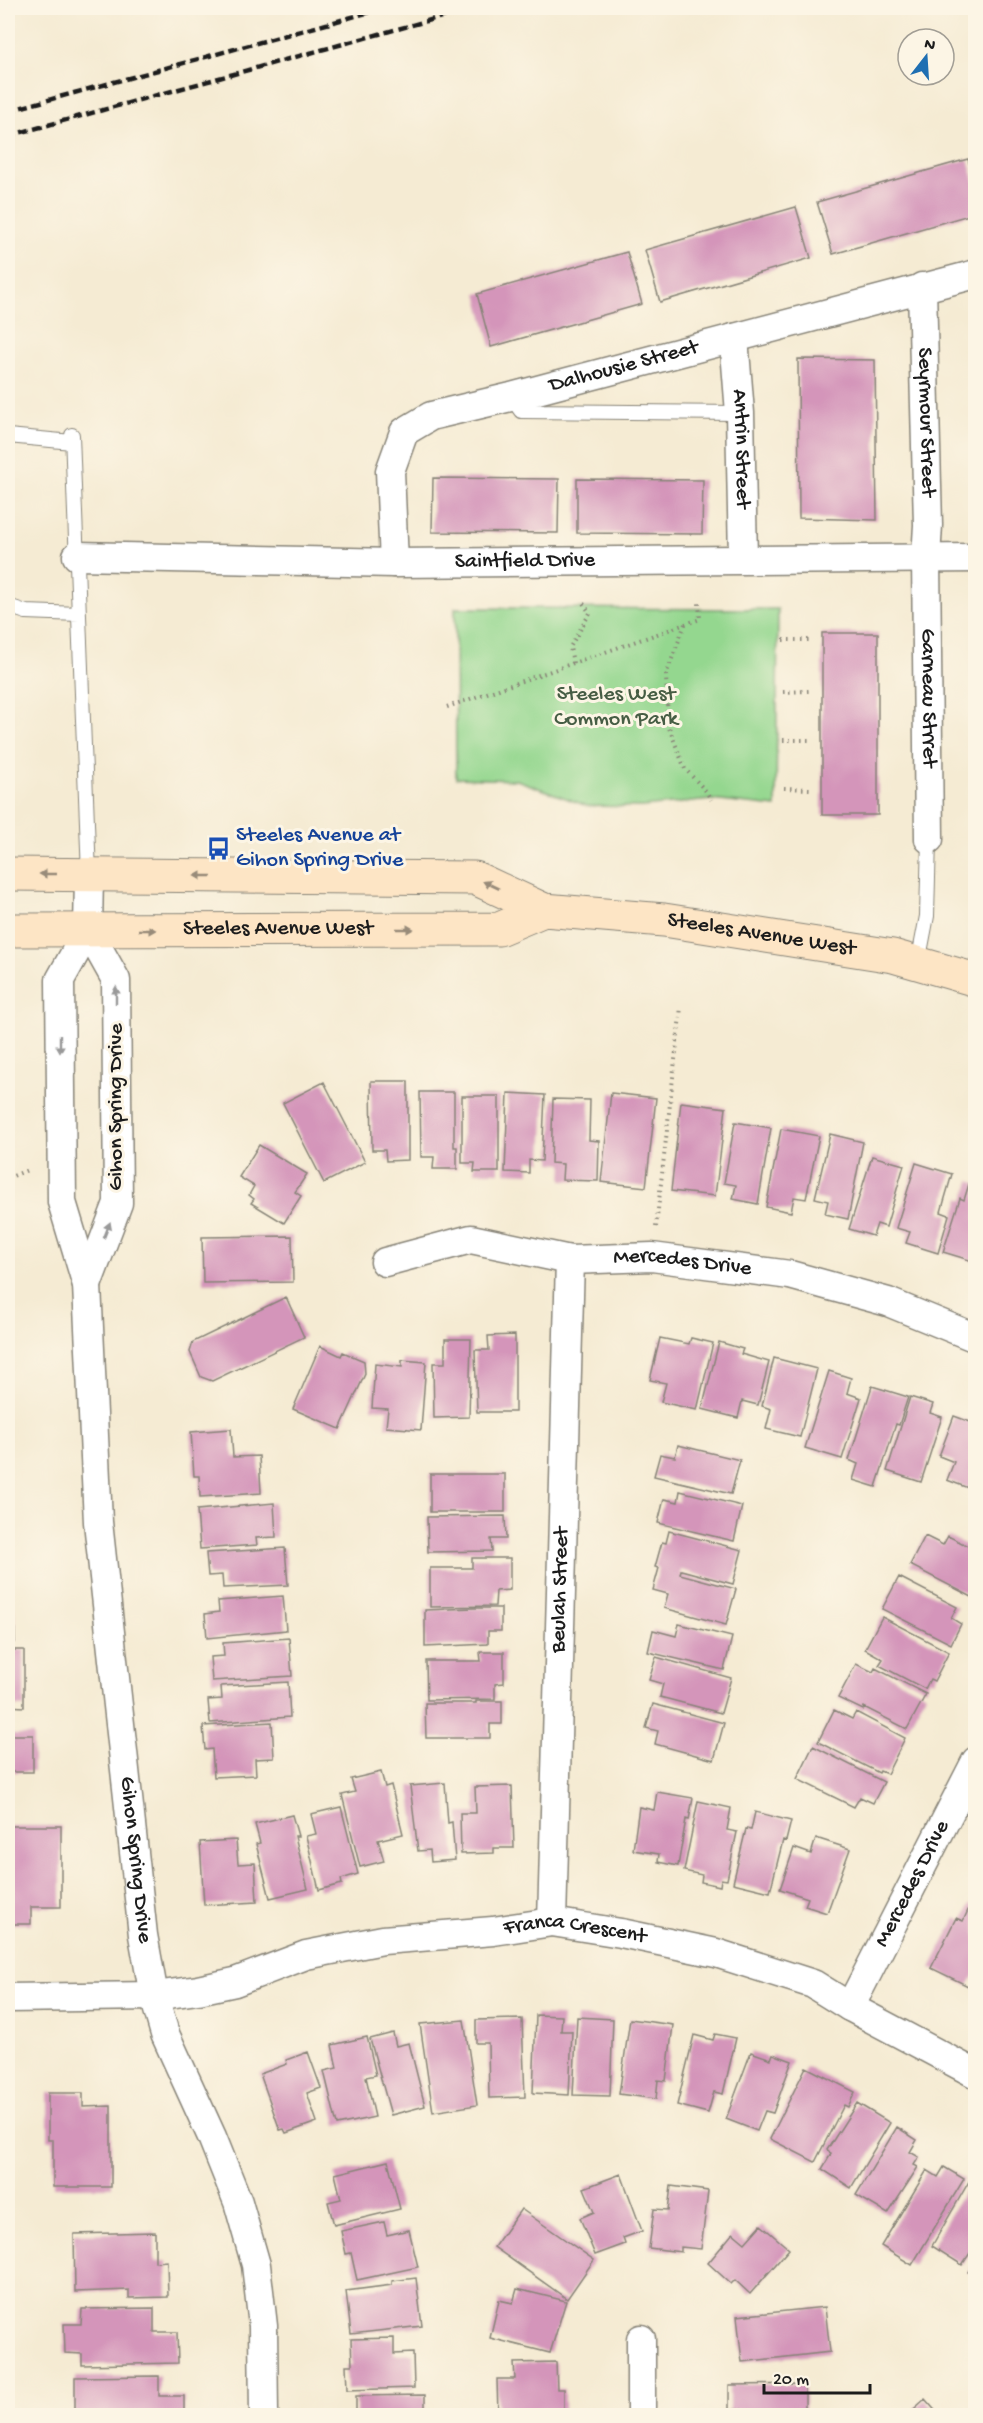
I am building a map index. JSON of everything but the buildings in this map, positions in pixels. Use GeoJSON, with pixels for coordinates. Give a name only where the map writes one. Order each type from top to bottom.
{"type":"FeatureCollection","features":[{"type":"Feature","properties":{"kind":"main road","name":"Steeles Avenue West"},"geometry":{"type":"LineString","coordinates":[[8,874],[475,878],[544,910],[664,920],[893,956],[975,980]]}},
{"type":"Feature","properties":{"kind":"main road","name":"Steeles Avenue West"},"geometry":{"type":"LineString","coordinates":[[8,930],[499,929],[544,910]]}},
{"type":"Feature","properties":{"kind":"street","name":"Dalhousie Street"},"geometry":{"type":"LineString","coordinates":[[394,563],[390,471],[404,432],[431,416],[511,397],[975,274]]}},
{"type":"Feature","properties":{"kind":"street","name":"Seyrmour Street"},"geometry":{"type":"LineString","coordinates":[[922,287],[927,558]]}},
{"type":"Feature","properties":{"kind":"street","name":"Antrin Street"},"geometry":{"type":"LineString","coordinates":[[734,338],[740,413],[743,559]]}},
{"type":"Feature","properties":{"kind":"street","name":"Saintfield Drive"},"geometry":{"type":"LineString","coordinates":[[77,556],[394,563],[975,558]]}},
{"type":"Feature","properties":{"kind":"street","name":"Garneau Strret"},"geometry":{"type":"LineString","coordinates":[[927,558],[929,839]]}},
{"type":"Feature","properties":{"kind":"street","name":"Gihon Spring Drive"},"geometry":{"type":"LineString","coordinates":[[89,875],[88,930],[60,980],[62,1202],[87,1285],[98,1522],[143,1935],[154,1996],[165,2034],[212,2137],[238,2202],[256,2265],[263,2326],[264,2415]]}},
{"type":"Feature","properties":{"kind":"street","name":"Gihon Spring Drive"},"geometry":{"type":"LineString","coordinates":[[87,1285],[118,1203],[116,980],[88,930]]}},
{"type":"Feature","properties":{"kind":"street","name":"Mercedes Drive"},"geometry":{"type":"LineString","coordinates":[[384,1262],[471,1239],[570,1260],[652,1257],[790,1275],[888,1302],[975,1338]]}},
{"type":"Feature","properties":{"kind":"street","name":"Beulah Street"},"geometry":{"type":"LineString","coordinates":[[552,1922],[570,1260]]}},
{"type":"Feature","properties":{"kind":"street","name":"Mercedes Drive"},"geometry":{"type":"LineString","coordinates":[[850,2007],[975,1761]]}},
{"type":"Feature","properties":{"kind":"street","name":"Franca Crescent"},"geometry":{"type":"LineString","coordinates":[[8,1998],[154,1996],[198,1990],[235,1982],[306,1955],[383,1941],[493,1931],[552,1922],[716,1953],[813,1984],[850,2007],[975,2074]]}},
{"type":"Feature","properties":{"kind":"street"},"geometry":{"type":"LineString","coordinates":[[641,2339],[641,2415]]}},
{"type":"Feature","properties":{"kind":"lane"},"geometry":{"type":"LineString","coordinates":[[511,397],[521,411],[740,413]]}},
{"type":"Feature","properties":{"kind":"lane"},"geometry":{"type":"LineString","coordinates":[[8,436],[72,439],[89,875]]}},
{"type":"Feature","properties":{"kind":"lane"},"geometry":{"type":"LineString","coordinates":[[9,610],[79,614]]}},
{"type":"Feature","properties":{"kind":"lane"},"geometry":{"type":"LineString","coordinates":[[918,963],[927,916],[929,839]]}},
{"type":"Feature","properties":{"kind":"path"},"geometry":{"type":"LineString","coordinates":[[573,663],[570,647],[590,613],[583,603]]}},
{"type":"Feature","properties":{"kind":"path"},"geometry":{"type":"LineString","coordinates":[[447,707],[700,619],[699,603]]}},
{"type":"Feature","properties":{"kind":"path"},"geometry":{"type":"LineString","coordinates":[[686,624],[666,675],[668,725],[685,769],[706,791],[711,800]]}},
{"type":"Feature","properties":{"kind":"path"},"geometry":{"type":"LineString","coordinates":[[783,640],[811,640]]}},
{"type":"Feature","properties":{"kind":"path"},"geometry":{"type":"LineString","coordinates":[[783,692],[810,691]]}},
{"type":"Feature","properties":{"kind":"path"},"geometry":{"type":"LineString","coordinates":[[783,740],[810,740]]}},
{"type":"Feature","properties":{"kind":"path"},"geometry":{"type":"LineString","coordinates":[[784,788],[812,789]]}},
{"type":"Feature","properties":{"kind":"path"},"geometry":{"type":"LineString","coordinates":[[652,1257],[681,1007]]}},
{"type":"Feature","properties":{"kind":"path"},"geometry":{"type":"LineString","coordinates":[[8,1178],[31,1169]]}},
{"type":"Feature","properties":{"kind":"green space","name":"Steeles West Common Park"},"geometry":{"type":"Polygon","coordinates":[[[455,608],[778,609],[776,807],[711,800],[642,807],[587,806],[517,780],[456,778],[455,608]]]}},
{"type":"Feature","properties":{"kind":"railway"},"geometry":{"type":"LineString","coordinates":[[8,111],[385,8]]}},
{"type":"Feature","properties":{"kind":"railway"},"geometry":{"type":"LineString","coordinates":[[8,136],[474,8]]}},
{"type":"Feature","properties":{"kind":"place","name":"Steeles Avenue at Gihon Spring Drive"},"geometry":{"type":"Point","coordinates":[218,849]}}]}
